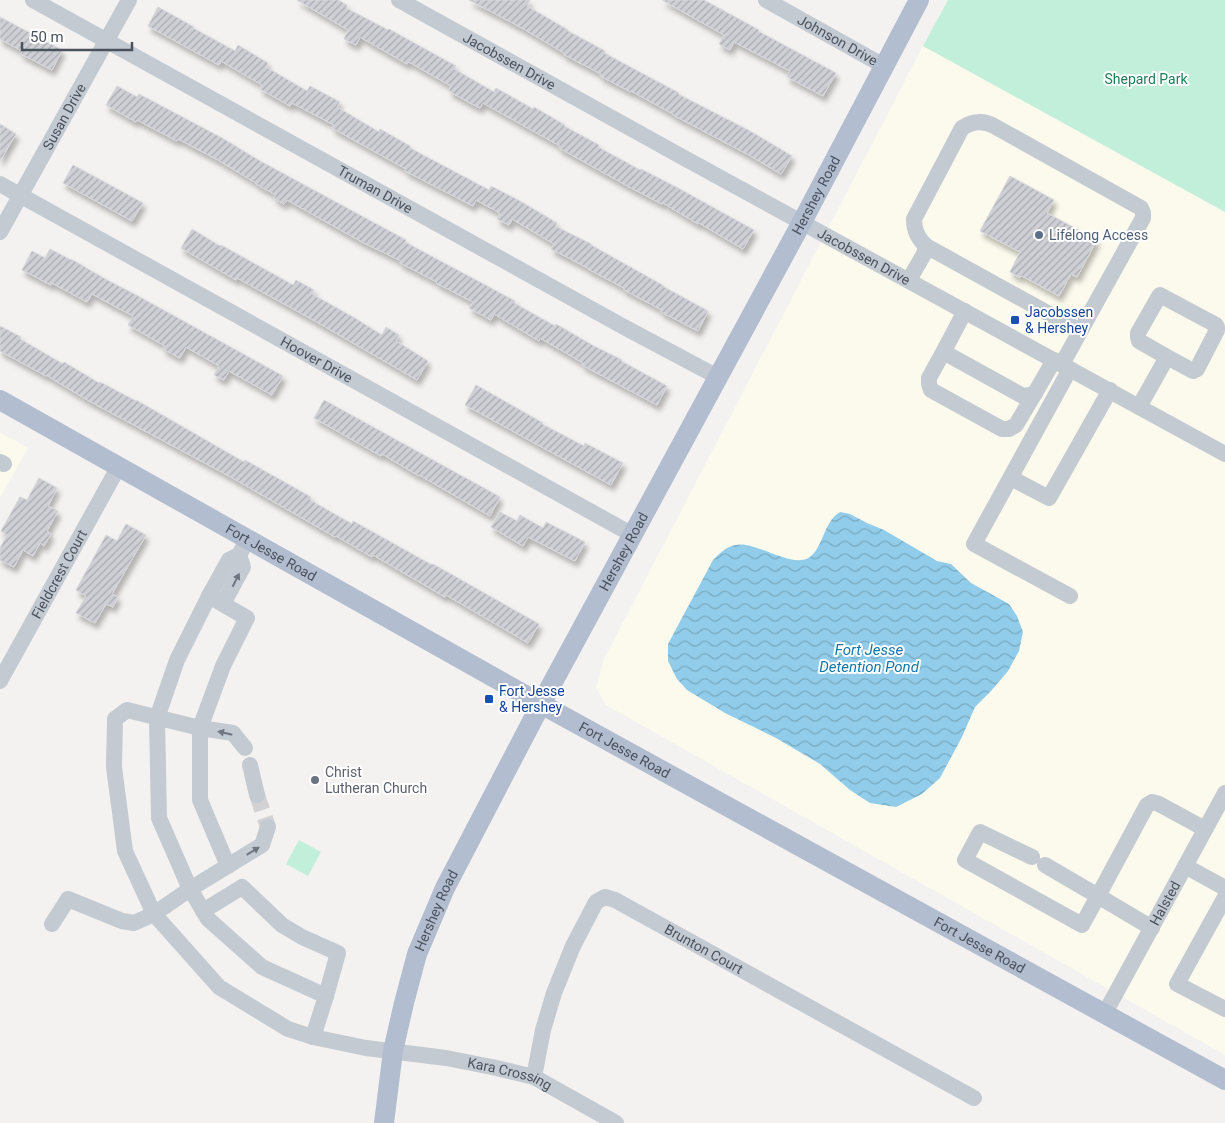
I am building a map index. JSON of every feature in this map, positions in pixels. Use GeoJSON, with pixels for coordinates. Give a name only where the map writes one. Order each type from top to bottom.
{"type":"FeatureCollection","features":[{"type":"Feature","properties":{"kind":"main road","name":"Hershey Road"},"geometry":{"type":"LineString","coordinates":[[384,1123],[394,1051],[404,1003],[417,954],[441,896],[541,704],[802,222],[919,0]]}},
{"type":"Feature","properties":{"kind":"main road","name":"Fort Jesse Road"},"geometry":{"type":"LineString","coordinates":[[0,400],[119,466],[244,547],[541,704],[1225,1080]]}},
{"type":"Feature","properties":{"kind":"street","name":"Truman Drive"},"geometry":{"type":"LineString","coordinates":[[33,0],[624,327],[718,377]]}},
{"type":"Feature","properties":{"kind":"street","name":"Susan Drive"},"geometry":{"type":"LineString","coordinates":[[0,232],[129,0]]}},
{"type":"Feature","properties":{"kind":"street","name":"Jacobssen Drive"},"geometry":{"type":"LineString","coordinates":[[399,0],[1225,454]]}},
{"type":"Feature","properties":{"kind":"street","name":"Johnson Drive"},"geometry":{"type":"LineString","coordinates":[[766,0],[884,66]]}},
{"type":"Feature","properties":{"kind":"street"},"geometry":{"type":"LineString","coordinates":[[1070,596],[974,544],[1011,478],[1062,364],[1143,218],[1143,213],[1141,208],[994,126],[986,122],[968,124],[962,128],[914,219],[917,237],[926,246],[1080,331]]}},
{"type":"Feature","properties":{"kind":"street","name":"Hoover Drive"},"geometry":{"type":"LineString","coordinates":[[0,184],[633,535]]}},
{"type":"Feature","properties":{"kind":"street"},"geometry":{"type":"LineString","coordinates":[[909,280],[924,254],[926,246]]}},
{"type":"Feature","properties":{"kind":"street"},"geometry":{"type":"LineString","coordinates":[[1160,295],[1217,327],[1196,369],[1193,370],[1167,357],[1139,341],[1138,337],[1138,333],[1160,295]]}},
{"type":"Feature","properties":{"kind":"street"},"geometry":{"type":"LineString","coordinates":[[965,311],[929,378],[928,384],[931,390],[1002,429],[1009,429],[1016,425],[1035,393],[1062,364]]}},
{"type":"Feature","properties":{"kind":"street"},"geometry":{"type":"LineString","coordinates":[[946,347],[947,354],[1023,396],[1035,393]]}},
{"type":"Feature","properties":{"kind":"street"},"geometry":{"type":"LineString","coordinates":[[1139,407],[1167,357]]}},
{"type":"Feature","properties":{"kind":"street"},"geometry":{"type":"LineString","coordinates":[[1011,478],[1049,498],[1110,390]]}},
{"type":"Feature","properties":{"kind":"street","name":"Fieldcrest Court"},"geometry":{"type":"LineString","coordinates":[[0,681],[119,466]]}},
{"type":"Feature","properties":{"kind":"street"},"geometry":{"type":"LineString","coordinates":[[244,547],[229,560],[216,600],[177,660],[157,718],[159,818],[190,889],[208,919],[262,967],[326,996]]}},
{"type":"Feature","properties":{"kind":"street"},"geometry":{"type":"LineString","coordinates":[[216,600],[247,618],[223,666],[200,728],[200,800],[228,866]]}},
{"type":"Feature","properties":{"kind":"street","name":"Kara Crossing"},"geometry":{"type":"LineString","coordinates":[[157,718],[127,710],[115,719],[114,767],[125,851],[154,914],[219,986],[288,1029],[313,1037],[366,1048],[446,1058],[534,1077],[616,1123]]}},
{"type":"Feature","properties":{"kind":"street"},"geometry":{"type":"LineString","coordinates":[[157,718],[233,734],[245,748]]}},
{"type":"Feature","properties":{"kind":"street"},"geometry":{"type":"LineString","coordinates":[[250,765],[257,795]]}},
{"type":"Feature","properties":{"kind":"street","name":"Halsted"},"geometry":{"type":"LineString","coordinates":[[1105,1013],[1225,793]]}},
{"type":"Feature","properties":{"kind":"street"},"geometry":{"type":"LineString","coordinates":[[1152,928],[1098,896],[1039,861],[980,832],[965,860],[1082,925],[1098,896],[1146,806],[1152,802],[1159,804],[1205,829]]}},
{"type":"Feature","properties":{"kind":"street"},"geometry":{"type":"LineString","coordinates":[[52,924],[68,899],[122,921],[134,923],[154,914],[190,889],[262,845],[268,827]]}},
{"type":"Feature","properties":{"kind":"street"},"geometry":{"type":"LineString","coordinates":[[1185,866],[1225,888]]}},
{"type":"Feature","properties":{"kind":"street"},"geometry":{"type":"LineString","coordinates":[[204,911],[242,887],[282,926],[302,937],[338,952],[313,1037]]}},
{"type":"Feature","properties":{"kind":"street","name":"Brunton Court"},"geometry":{"type":"LineString","coordinates":[[534,1077],[543,1030],[554,993],[577,938],[596,902],[605,897],[615,900],[974,1098]]}},
{"type":"Feature","properties":{"kind":"street"},"geometry":{"type":"LineString","coordinates":[[1223,1004],[1177,984],[1225,897]]}},
{"type":"Feature","properties":{"kind":"shaded area"},"geometry":{"type":"Polygon","coordinates":[[[923,46],[1225,212],[1225,1055],[606,705],[596,688],[604,659],[923,46]]]}},
{"type":"Feature","properties":{"kind":"shaded area"},"geometry":{"type":"Polygon","coordinates":[[[0,432],[28,448],[0,498],[0,432]]]}},
{"type":"Feature","properties":{"kind":"green space","name":"Shepard Park"},"geometry":{"type":"Polygon","coordinates":[[[948,0],[1225,0],[1225,212],[923,46],[948,0]]]}},
{"type":"Feature","properties":{"kind":"green space"},"geometry":{"type":"Polygon","coordinates":[[[299,840],[321,852],[308,876],[286,864],[299,840]]]}},
{"type":"Feature","properties":{"kind":"water","name":"Fort Jesse Detention Pond"},"geometry":{"type":"Polygon","coordinates":[[[840,512],[850,514],[884,530],[937,561],[951,564],[971,583],[1009,604],[1017,616],[1023,632],[1019,651],[1008,671],[975,707],[962,737],[940,778],[922,794],[896,807],[870,803],[850,790],[820,764],[776,738],[725,713],[687,690],[677,679],[668,661],[668,644],[713,560],[721,553],[732,546],[744,545],[784,558],[802,560],[814,553],[831,521],[840,512]]]}},
{"type":"Feature","properties":{"kind":"building"},"geometry":{"type":"Polygon","coordinates":[[[297,0],[338,0],[347,5],[346,8],[456,66],[454,69],[494,92],[496,88],[533,109],[534,107],[599,145],[598,147],[754,230],[743,249],[663,203],[631,188],[559,148],[560,146],[483,103],[480,108],[470,103],[449,91],[451,86],[409,62],[407,64],[360,37],[356,45],[344,39],[348,30],[297,0]]]}},
{"type":"Feature","properties":{"kind":"building"},"geometry":{"type":"Polygon","coordinates":[[[469,0],[530,0],[527,6],[605,51],[604,53],[750,131],[792,156],[781,174],[631,91],[600,76],[601,74],[563,54],[522,28],[469,0]]]}},
{"type":"Feature","properties":{"kind":"building"},"geometry":{"type":"Polygon","coordinates":[[[662,0],[704,0],[836,73],[823,96],[787,77],[790,71],[734,42],[730,50],[719,44],[724,35],[662,0]]]}},
{"type":"Feature","properties":{"kind":"building"},"geometry":{"type":"Polygon","coordinates":[[[158,7],[235,51],[238,45],[268,63],[266,67],[307,91],[310,86],[340,102],[337,107],[379,132],[380,129],[410,146],[410,148],[489,190],[491,186],[520,201],[557,223],[555,226],[591,244],[708,311],[698,331],[661,312],[662,310],[624,290],[624,288],[551,249],[554,244],[512,219],[509,225],[497,219],[500,213],[476,200],[473,206],[405,171],[406,169],[332,128],[334,125],[292,103],[290,106],[260,89],[262,85],[221,61],[219,65],[148,26],[158,7]]]}},
{"type":"Feature","properties":{"kind":"building"},"geometry":{"type":"Polygon","coordinates":[[[0,17],[62,50],[52,70],[21,54],[22,51],[0,39],[0,17]]]}},
{"type":"Feature","properties":{"kind":"building"},"geometry":{"type":"Polygon","coordinates":[[[117,86],[137,97],[139,94],[222,138],[260,161],[406,240],[405,242],[515,301],[514,303],[555,326],[556,324],[667,386],[657,405],[582,365],[583,363],[540,338],[539,341],[494,314],[491,320],[469,308],[473,302],[287,200],[284,204],[274,198],[276,195],[218,160],[137,120],[136,122],[106,105],[117,86]]]}},
{"type":"Feature","properties":{"kind":"building"},"geometry":{"type":"Polygon","coordinates":[[[0,124],[16,134],[0,161],[0,124]]]}},
{"type":"Feature","properties":{"kind":"building"},"geometry":{"type":"Polygon","coordinates":[[[73,165],[143,203],[132,221],[63,183],[73,165]]]}},
{"type":"Feature","properties":{"kind":"building","name":"Lifelong Access"},"geometry":{"type":"Polygon","coordinates":[[[1010,176],[1054,200],[1047,213],[1097,240],[1077,277],[1071,274],[1059,296],[1022,276],[1019,277],[1010,272],[1020,252],[980,231],[1010,176]]]}},
{"type":"Feature","properties":{"kind":"building"},"geometry":{"type":"Polygon","coordinates":[[[192,229],[293,285],[296,280],[314,290],[312,294],[382,335],[386,327],[399,335],[396,341],[428,361],[417,380],[315,321],[237,278],[236,280],[181,248],[192,229]]]}},
{"type":"Feature","properties":{"kind":"building"},"geometry":{"type":"Polygon","coordinates":[[[50,249],[283,376],[272,395],[229,371],[224,380],[214,375],[219,366],[186,347],[180,358],[163,349],[165,346],[128,325],[133,316],[92,294],[87,302],[52,283],[51,285],[22,270],[32,251],[45,258],[50,249]]]}},
{"type":"Feature","properties":{"kind":"building"},"geometry":{"type":"Polygon","coordinates":[[[0,326],[63,364],[64,362],[99,383],[136,400],[244,462],[245,460],[311,497],[310,500],[352,524],[353,521],[539,624],[528,643],[446,595],[445,597],[373,555],[372,557],[335,537],[229,476],[89,401],[46,375],[0,351],[0,326]]]}},
{"type":"Feature","properties":{"kind":"building"},"geometry":{"type":"Polygon","coordinates":[[[476,385],[542,424],[584,446],[585,443],[623,463],[611,485],[465,405],[476,385]]]}},
{"type":"Feature","properties":{"kind":"building"},"geometry":{"type":"Polygon","coordinates":[[[324,400],[500,497],[490,516],[382,454],[381,456],[314,418],[324,400]]]}},
{"type":"Feature","properties":{"kind":"building"},"geometry":{"type":"Polygon","coordinates":[[[39,478],[57,488],[48,506],[58,511],[47,531],[51,534],[44,546],[40,543],[33,556],[23,550],[14,567],[0,560],[0,548],[7,535],[1,531],[20,497],[27,500],[39,478]]]}},
{"type":"Feature","properties":{"kind":"building"},"geometry":{"type":"Polygon","coordinates":[[[500,512],[517,521],[520,515],[543,528],[546,522],[585,542],[575,561],[528,537],[523,546],[491,527],[500,512]]]}},
{"type":"Feature","properties":{"kind":"building"},"geometry":{"type":"Polygon","coordinates":[[[126,524],[146,535],[112,594],[118,597],[113,607],[106,604],[95,623],[76,613],[86,596],[76,590],[106,535],[117,541],[126,524]]]}},
{"type":"Feature","properties":{"kind":"tunnel"},"geometry":{"type":"LineString","coordinates":[[257,795],[268,827]]}},
{"type":"Feature","properties":{"kind":"place","name":"Lifelong Access"},"geometry":{"type":"Point","coordinates":[1039,235]}},
{"type":"Feature","properties":{"kind":"place","name":"Jacobssen & Hershey"},"geometry":{"type":"Point","coordinates":[1015,320]}},
{"type":"Feature","properties":{"kind":"place","name":"Fort Jesse & Hershey"},"geometry":{"type":"Point","coordinates":[489,699]}},
{"type":"Feature","properties":{"kind":"place","name":"Christ Lutheran Church"},"geometry":{"type":"Point","coordinates":[315,780]}}]}
